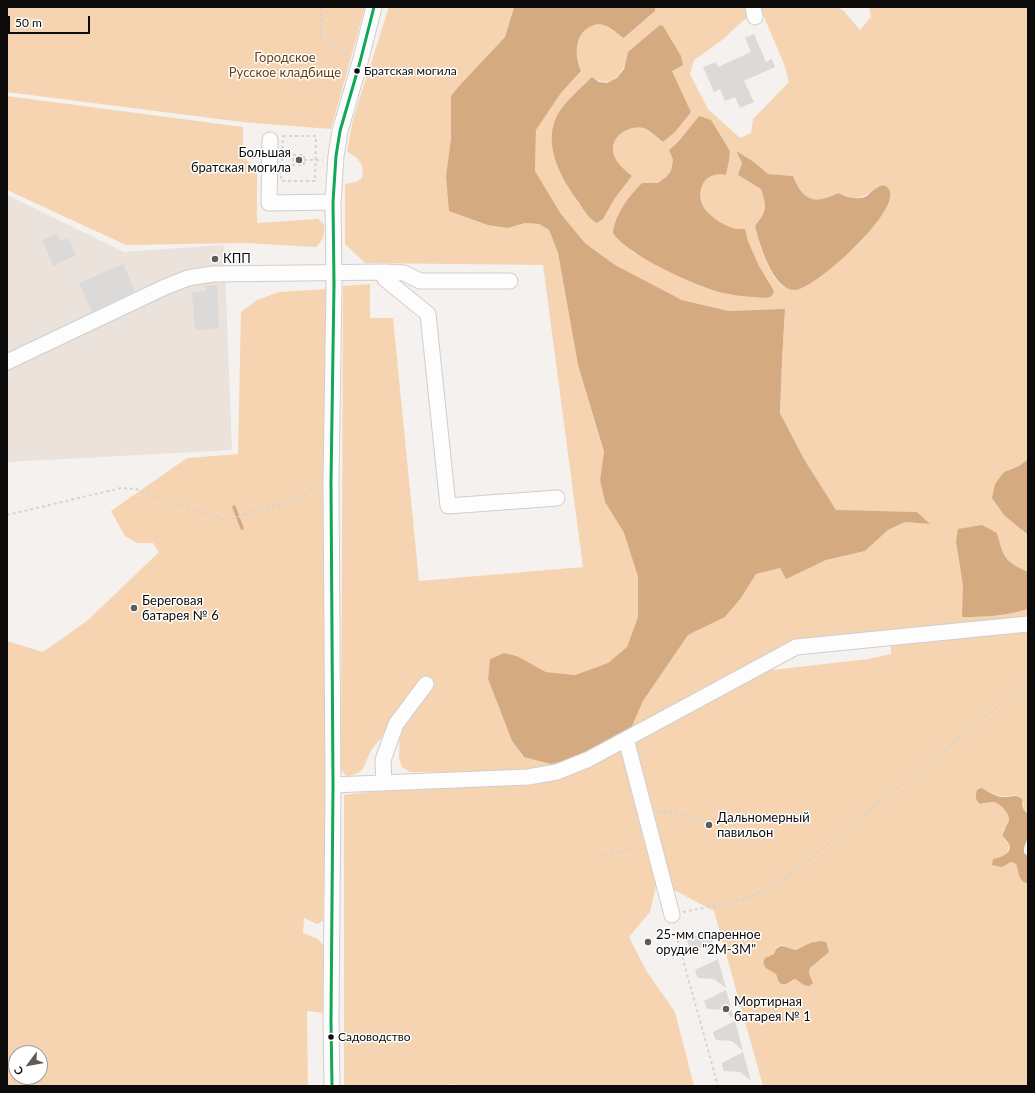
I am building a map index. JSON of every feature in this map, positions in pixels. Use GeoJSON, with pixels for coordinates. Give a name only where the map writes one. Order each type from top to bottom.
{"type":"FeatureCollection","features":[{"type":"Feature","properties":{"kind":"street"},"geometry":{"type":"LineString","coordinates":[[332,1086],[331,1020],[333,785],[331,482],[334,202],[336,156],[340,131],[374,7]]}},
{"type":"Feature","properties":{"kind":"street"},"geometry":{"type":"LineString","coordinates":[[270,140],[269,203],[334,202]]}},
{"type":"Feature","properties":{"kind":"street"},"geometry":{"type":"LineString","coordinates":[[385,272],[385,278],[428,314],[448,506],[557,498]]}},
{"type":"Feature","properties":{"kind":"street"},"geometry":{"type":"LineString","coordinates":[[7,362],[158,290],[188,278],[213,274],[385,272],[404,273],[420,281],[510,281]]}},
{"type":"Feature","properties":{"kind":"street"},"geometry":{"type":"LineString","coordinates":[[333,785],[528,777],[557,772],[589,759],[796,647],[1028,624]]}},
{"type":"Feature","properties":{"kind":"street"},"geometry":{"type":"LineString","coordinates":[[384,783],[383,760],[396,724],[426,684]]}},
{"type":"Feature","properties":{"kind":"street"},"geometry":{"type":"LineString","coordinates":[[626,739],[672,915]]}},
{"type":"Feature","properties":{"kind":"path"},"geometry":{"type":"LineString","coordinates":[[321,7],[321,39],[360,62]]}},
{"type":"Feature","properties":{"kind":"path"},"geometry":{"type":"LineString","coordinates":[[283,136],[316,136],[316,160],[315,181],[281,181],[283,136]]}},
{"type":"Feature","properties":{"kind":"path"},"geometry":{"type":"LineString","coordinates":[[293,155],[304,155],[304,160],[304,165],[293,165],[293,155]]}},
{"type":"Feature","properties":{"kind":"path"},"geometry":{"type":"LineString","coordinates":[[304,160],[316,160]]}},
{"type":"Feature","properties":{"kind":"path"},"geometry":{"type":"LineString","coordinates":[[7,515],[121,488],[136,489],[152,496],[228,521],[252,511],[278,506],[295,500],[320,485]]}},
{"type":"Feature","properties":{"kind":"path"},"geometry":{"type":"LineString","coordinates":[[672,915],[742,900],[773,887],[799,868],[1028,682]]}},
{"type":"Feature","properties":{"kind":"path"},"geometry":{"type":"LineString","coordinates":[[645,812],[675,812],[709,826]]}},
{"type":"Feature","properties":{"kind":"path"},"geometry":{"type":"LineString","coordinates":[[599,857],[653,843]]}},
{"type":"Feature","properties":{"kind":"path"},"geometry":{"type":"LineString","coordinates":[[676,934],[718,1086]]}},
{"type":"Feature","properties":{"kind":"shaded area"},"geometry":{"type":"Polygon","coordinates":[[[514,7],[655,7],[655,11],[624,38],[609,27],[601,24],[592,26],[583,32],[577,48],[581,71],[561,93],[536,130],[535,171],[561,214],[585,243],[615,265],[682,300],[729,311],[785,309],[780,413],[804,459],[836,510],[917,512],[930,524],[905,522],[888,530],[865,551],[826,560],[786,579],[780,568],[756,574],[741,598],[725,617],[688,635],[643,701],[629,733],[575,758],[551,764],[524,757],[512,741],[488,679],[490,659],[504,653],[517,656],[546,672],[575,675],[608,663],[627,647],[638,617],[638,577],[624,533],[605,502],[600,480],[604,452],[578,365],[558,253],[549,230],[539,224],[525,223],[508,228],[488,225],[449,211],[446,176],[451,138],[451,96],[505,37],[514,7]]]}},
{"type":"Feature","properties":{"kind":"shaded area"},"geometry":{"type":"Polygon","coordinates":[[[660,25],[663,26],[681,56],[683,65],[672,71],[691,112],[675,132],[663,142],[653,133],[646,129],[640,128],[627,130],[617,137],[613,148],[615,158],[619,164],[632,176],[615,198],[603,219],[597,223],[587,214],[566,184],[556,163],[552,140],[556,118],[567,102],[592,77],[599,82],[607,83],[617,78],[624,69],[628,52],[660,25]]]}},
{"type":"Feature","properties":{"kind":"shaded area"},"geometry":{"type":"Polygon","coordinates":[[[699,116],[711,120],[730,151],[726,175],[713,175],[704,182],[701,187],[700,193],[703,206],[711,215],[726,226],[745,229],[748,241],[759,266],[774,291],[769,297],[739,296],[723,293],[697,284],[647,260],[621,242],[613,233],[614,226],[620,212],[637,188],[642,183],[658,183],[671,171],[673,160],[669,150],[678,142],[699,116]]]}},
{"type":"Feature","properties":{"kind":"shaded area"},"geometry":{"type":"Polygon","coordinates":[[[736,151],[754,162],[768,174],[793,176],[801,191],[805,196],[810,198],[822,199],[838,193],[851,198],[861,198],[865,197],[876,188],[885,186],[888,188],[890,198],[884,212],[872,228],[856,246],[838,262],[806,286],[795,290],[787,288],[780,283],[768,265],[757,234],[755,226],[765,209],[761,189],[738,175],[742,163],[736,151]]]}},
{"type":"Feature","properties":{"kind":"shaded area"},"geometry":{"type":"Polygon","coordinates":[[[7,195],[124,252],[224,245],[232,450],[7,462],[7,195]]]}},
{"type":"Feature","properties":{"kind":"shaded area"},"geometry":{"type":"Polygon","coordinates":[[[1028,459],[1028,535],[1004,515],[992,498],[995,484],[1004,472],[1019,466],[1028,459]]]}},
{"type":"Feature","properties":{"kind":"shaded area"},"geometry":{"type":"Polygon","coordinates":[[[982,525],[997,533],[1001,548],[1006,558],[1014,565],[1028,572],[1028,609],[995,616],[962,617],[963,586],[956,542],[958,529],[982,525]]]}},
{"type":"Feature","properties":{"kind":"shaded area"},"geometry":{"type":"Polygon","coordinates":[[[981,788],[1000,797],[1015,796],[1022,799],[1023,809],[1028,814],[1028,837],[1024,848],[1024,853],[1028,856],[1028,884],[1022,881],[1019,876],[1016,864],[1011,862],[1002,867],[992,865],[993,859],[999,858],[1009,850],[1009,844],[1003,834],[1009,818],[999,804],[991,802],[980,804],[977,801],[977,790],[981,788]]]}},
{"type":"Feature","properties":{"kind":"shaded area"},"geometry":{"type":"Polygon","coordinates":[[[821,941],[826,942],[829,952],[810,968],[809,973],[813,983],[809,986],[804,985],[795,979],[786,984],[781,984],[776,974],[766,968],[763,963],[765,958],[774,954],[778,947],[783,946],[796,950],[810,943],[821,941]]]}},
{"type":"Feature","properties":{"kind":"green space","name":"Городское Русское кладбище"},"geometry":{"type":"Polygon","coordinates":[[[7,7],[365,7],[331,129],[242,122],[7,92],[7,7]]]}},
{"type":"Feature","properties":{"kind":"green space"},"geometry":{"type":"Polygon","coordinates":[[[389,7],[514,7],[505,37],[451,96],[451,138],[446,176],[508,228],[525,223],[539,224],[549,230],[558,253],[578,365],[604,453],[600,480],[605,502],[624,533],[638,577],[638,617],[627,648],[608,663],[575,675],[546,672],[517,656],[504,653],[490,659],[488,679],[512,741],[523,757],[575,758],[556,769],[503,773],[410,772],[402,767],[399,758],[400,729],[386,732],[372,749],[361,771],[353,775],[346,776],[341,770],[343,286],[370,284],[370,318],[393,318],[419,581],[583,567],[543,265],[365,263],[345,244],[345,184],[356,182],[362,178],[363,173],[360,162],[347,151],[353,119],[389,7]]]}},
{"type":"Feature","properties":{"kind":"green space"},"geometry":{"type":"Polygon","coordinates":[[[655,7],[837,7],[843,10],[860,30],[871,17],[869,7],[1028,7],[1028,459],[1019,466],[1004,472],[1023,532],[1028,535],[1028,572],[1014,565],[1006,558],[1001,548],[997,533],[956,542],[963,586],[963,617],[996,616],[1028,609],[1028,814],[1023,809],[1024,804],[1014,795],[1000,796],[986,790],[980,804],[991,802],[996,803],[1007,812],[1009,822],[1003,830],[1005,840],[1009,844],[1009,847],[1007,853],[999,859],[1016,864],[1019,874],[1024,882],[1028,884],[1028,1086],[763,1086],[714,911],[672,889],[632,741],[764,671],[868,659],[891,654],[891,640],[795,644],[629,733],[643,701],[688,635],[725,617],[741,598],[756,574],[780,568],[786,578],[826,560],[865,551],[888,530],[905,522],[929,524],[917,512],[836,511],[804,459],[780,413],[785,310],[729,311],[682,300],[615,265],[585,243],[561,214],[535,171],[536,130],[561,93],[581,71],[577,48],[583,32],[592,26],[601,24],[609,27],[625,38],[655,11],[655,7]],[[762,12],[744,20],[722,40],[694,60],[690,74],[708,109],[740,138],[751,133],[753,119],[789,82],[784,64],[762,12]],[[628,52],[621,72],[612,81],[599,81],[592,77],[572,97],[562,108],[556,119],[553,132],[552,145],[559,170],[565,181],[586,214],[603,219],[615,198],[632,176],[619,164],[615,158],[613,148],[617,137],[627,130],[640,128],[648,130],[663,142],[691,112],[672,71],[628,52]],[[699,116],[678,142],[669,150],[673,160],[671,171],[666,177],[658,183],[642,183],[634,192],[615,223],[617,239],[634,253],[662,268],[696,283],[723,293],[770,297],[774,291],[759,266],[748,241],[745,229],[726,226],[705,209],[701,200],[701,187],[708,178],[719,174],[726,175],[730,150],[699,116]],[[736,152],[742,163],[738,175],[761,189],[765,209],[755,226],[759,241],[768,266],[777,281],[783,287],[794,290],[825,273],[860,243],[880,218],[890,197],[878,186],[864,196],[854,198],[838,193],[822,199],[810,198],[805,196],[801,191],[793,176],[768,174],[754,162],[736,152]],[[810,943],[796,950],[782,945],[778,946],[774,954],[765,958],[776,974],[778,980],[791,982],[795,979],[804,985],[813,983],[810,973],[810,969],[813,964],[810,943]]]}},
{"type":"Feature","properties":{"kind":"green space"},"geometry":{"type":"Polygon","coordinates":[[[7,96],[243,127],[243,157],[257,169],[257,223],[318,219],[324,224],[324,234],[322,239],[316,247],[246,243],[126,245],[7,190],[7,96]]]}},
{"type":"Feature","properties":{"kind":"green space"},"geometry":{"type":"Polygon","coordinates":[[[327,289],[326,789],[323,921],[317,924],[304,918],[303,933],[318,939],[324,946],[326,1009],[324,1013],[307,1011],[308,1086],[7,1086],[7,641],[43,652],[88,620],[159,552],[153,543],[137,543],[125,536],[111,511],[187,458],[238,454],[241,312],[257,300],[279,292],[327,289]]]}},
{"type":"Feature","properties":{"kind":"green space"},"geometry":{"type":"Polygon","coordinates":[[[623,746],[658,877],[650,912],[629,937],[647,972],[675,1012],[694,1086],[463,1086],[449,1084],[448,1086],[344,1086],[344,795],[415,786],[531,780],[623,746]]]}},
{"type":"Feature","properties":{"kind":"building"},"geometry":{"type":"Polygon","coordinates":[[[754,34],[766,62],[772,59],[775,67],[744,81],[754,102],[740,108],[735,97],[725,101],[720,89],[714,92],[703,67],[716,62],[718,67],[751,52],[745,38],[754,34]]]}},
{"type":"Feature","properties":{"kind":"building"},"geometry":{"type":"Polygon","coordinates":[[[56,234],[60,241],[68,238],[76,255],[53,266],[42,240],[56,234]]]}},
{"type":"Feature","properties":{"kind":"building"},"geometry":{"type":"Polygon","coordinates":[[[123,264],[135,291],[92,312],[79,283],[123,264]]]}},
{"type":"Feature","properties":{"kind":"building"},"geometry":{"type":"Polygon","coordinates":[[[217,285],[219,328],[195,330],[192,292],[206,291],[205,286],[217,285]]]}},
{"type":"Feature","properties":{"kind":"building"},"geometry":{"type":"Polygon","coordinates":[[[706,933],[711,937],[717,958],[705,948],[689,947],[687,940],[689,938],[706,933]]]}},
{"type":"Feature","properties":{"kind":"building"},"geometry":{"type":"Polygon","coordinates":[[[718,959],[726,988],[714,979],[698,978],[696,974],[695,970],[718,959]]]}},
{"type":"Feature","properties":{"kind":"building"},"geometry":{"type":"Polygon","coordinates":[[[726,990],[734,1019],[723,1010],[707,1009],[704,1001],[726,990]]]}},
{"type":"Feature","properties":{"kind":"building"},"geometry":{"type":"Polygon","coordinates":[[[735,1021],[743,1051],[732,1041],[716,1040],[714,1036],[713,1032],[735,1021]]]}},
{"type":"Feature","properties":{"kind":"building"},"geometry":{"type":"Polygon","coordinates":[[[743,1052],[751,1081],[740,1072],[724,1071],[723,1069],[722,1063],[743,1052]]]}},
{"type":"Feature","properties":{"kind":"waterway"},"geometry":{"type":"LineString","coordinates":[[234,507],[242,528]]}},
{"type":"Feature","properties":{"kind":"transit line"},"geometry":{"type":"LineString","coordinates":[[332,1086],[331,1020],[333,785],[331,482],[334,284],[333,202],[336,156],[340,131],[374,7]]}},
{"type":"Feature","properties":{"kind":"place","name":"Братская могила"},"geometry":{"type":"Point","coordinates":[357,71]}},
{"type":"Feature","properties":{"kind":"place","name":"Большая братская могила"},"geometry":{"type":"Point","coordinates":[299,160]}},
{"type":"Feature","properties":{"kind":"place","name":"КПП"},"geometry":{"type":"Point","coordinates":[215,259]}},
{"type":"Feature","properties":{"kind":"place","name":"Береговая батарея № 6"},"geometry":{"type":"Point","coordinates":[134,608]}},
{"type":"Feature","properties":{"kind":"place","name":"Дальномерный павильон"},"geometry":{"type":"Point","coordinates":[709,825]}},
{"type":"Feature","properties":{"kind":"place","name":"25-мм спаренное орудие \"2М-3М\""},"geometry":{"type":"Point","coordinates":[648,942]}},
{"type":"Feature","properties":{"kind":"place","name":"Мортирная батарея № 1"},"geometry":{"type":"Point","coordinates":[726,1009]}},
{"type":"Feature","properties":{"kind":"place","name":"Садоводство"},"geometry":{"type":"Point","coordinates":[331,1037]}}]}
